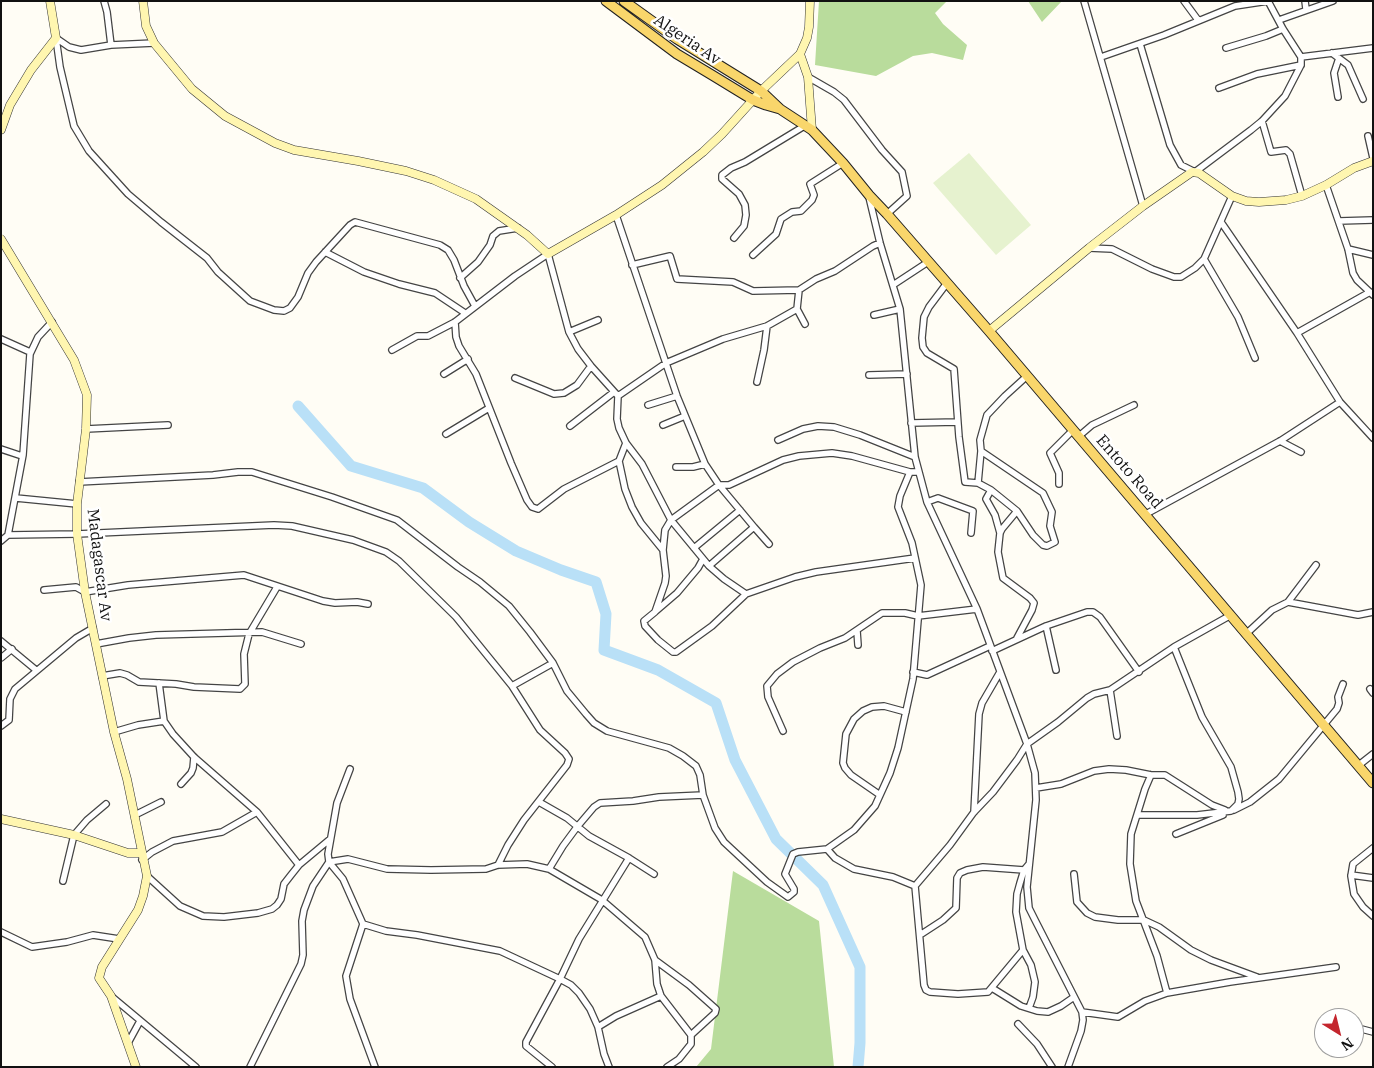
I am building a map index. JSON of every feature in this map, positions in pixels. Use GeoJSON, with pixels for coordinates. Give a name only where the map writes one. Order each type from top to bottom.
{"type":"FeatureCollection","features":[{"type":"Feature","properties":{"kind":"main road","name":"Algeria Av"},"geometry":{"type":"LineString","coordinates":[[606,1],[677,54],[753,100],[766,106],[780,109]]}},
{"type":"Feature","properties":{"kind":"main road","name":"Algeria Av"},"geometry":{"type":"LineString","coordinates":[[624,1],[677,39],[761,91],[780,109]]}},
{"type":"Feature","properties":{"kind":"main road","name":"Entoto Road"},"geometry":{"type":"LineString","coordinates":[[780,109],[809,128],[843,163],[868,195],[887,214],[989,331],[1146,514],[1373,783]]}},
{"type":"Feature","properties":{"kind":"street"},"geometry":{"type":"LineString","coordinates":[[50,1],[60,67],[74,126],[89,151],[128,194],[160,222],[207,258],[218,272],[250,300],[274,310],[284,312],[290,308],[298,298],[308,273],[325,252],[355,222],[440,245],[448,250],[475,306]]}},
{"type":"Feature","properties":{"kind":"street"},"geometry":{"type":"LineString","coordinates":[[104,1],[111,45]]}},
{"type":"Feature","properties":{"kind":"street"},"geometry":{"type":"LineString","coordinates":[[143,1],[146,26],[154,43],[192,89],[224,116],[275,143],[294,150],[387,167],[434,180],[476,200],[536,241],[548,254],[569,332],[578,350],[616,394],[618,428],[626,443],[642,464],[671,520],[709,566],[746,594]]}},
{"type":"Feature","properties":{"kind":"street"},"geometry":{"type":"LineString","coordinates":[[392,350],[417,336],[428,336],[455,322],[515,276],[548,254],[616,215],[662,185],[703,152],[761,91],[800,54],[807,38],[810,1]]}},
{"type":"Feature","properties":{"kind":"street"},"geometry":{"type":"LineString","coordinates":[[1084,1],[1143,206]]}},
{"type":"Feature","properties":{"kind":"street"},"geometry":{"type":"LineString","coordinates":[[1184,1],[1198,20]]}},
{"type":"Feature","properties":{"kind":"street"},"geometry":{"type":"LineString","coordinates":[[989,331],[1143,206],[1189,174],[1195,172],[1262,121],[1285,96],[1301,65],[1301,57],[1268,1],[1235,6],[1140,44],[1101,57]]}},
{"type":"Feature","properties":{"kind":"street"},"geometry":{"type":"LineString","coordinates":[[1305,1],[1306,9]]}},
{"type":"Feature","properties":{"kind":"street"},"geometry":{"type":"LineString","coordinates":[[1279,20],[1333,1]]}},
{"type":"Feature","properties":{"kind":"street"},"geometry":{"type":"LineString","coordinates":[[1226,48],[1283,29]]}},
{"type":"Feature","properties":{"kind":"street"},"geometry":{"type":"LineString","coordinates":[[56,38],[69,47],[81,50],[111,45],[154,43]]}},
{"type":"Feature","properties":{"kind":"street"},"geometry":{"type":"LineString","coordinates":[[1,130],[10,106],[31,70],[56,38]]}},
{"type":"Feature","properties":{"kind":"street"},"geometry":{"type":"LineString","coordinates":[[1140,44],[1170,145],[1182,165],[1232,196],[1254,202],[1286,200],[1302,196],[1373,159],[1368,136]]}},
{"type":"Feature","properties":{"kind":"street"},"geometry":{"type":"LineString","coordinates":[[1301,57],[1373,48]]}},
{"type":"Feature","properties":{"kind":"street"},"geometry":{"type":"LineString","coordinates":[[1332,53],[1348,65],[1363,99]]}},
{"type":"Feature","properties":{"kind":"street"},"geometry":{"type":"LineString","coordinates":[[734,238],[744,226],[745,205],[738,194],[722,179],[722,175],[731,168],[809,128],[808,77],[800,54]]}},
{"type":"Feature","properties":{"kind":"street"},"geometry":{"type":"LineString","coordinates":[[1338,96],[1334,72],[1339,58]]}},
{"type":"Feature","properties":{"kind":"street"},"geometry":{"type":"LineString","coordinates":[[1219,88],[1258,74],[1301,65]]}},
{"type":"Feature","properties":{"kind":"street"},"geometry":{"type":"LineString","coordinates":[[808,77],[844,100],[882,150],[902,172],[907,196],[887,214]]}},
{"type":"Feature","properties":{"kind":"street"},"geometry":{"type":"LineString","coordinates":[[1262,121],[1271,152],[1284,150],[1290,154],[1302,196]]}},
{"type":"Feature","properties":{"kind":"street"},"geometry":{"type":"LineString","coordinates":[[753,255],[774,237],[781,219],[792,212],[801,211],[812,200],[814,195],[810,184],[843,163]]}},
{"type":"Feature","properties":{"kind":"street"},"geometry":{"type":"LineString","coordinates":[[1296,333],[1371,294],[1357,280],[1353,273],[1348,249],[1326,185]]}},
{"type":"Feature","properties":{"kind":"street"},"geometry":{"type":"LineString","coordinates":[[868,195],[900,309],[918,472],[927,502],[977,609],[1027,744],[1035,773],[1036,788],[1027,887],[1029,908],[1082,1012],[1081,1031],[1069,1065],[1076,1067]]}},
{"type":"Feature","properties":{"kind":"street"},"geometry":{"type":"LineString","coordinates":[[1089,248],[1112,249],[1152,269],[1174,277],[1181,277],[1195,268],[1204,259],[1232,196]]}},
{"type":"Feature","properties":{"kind":"street"},"geometry":{"type":"LineString","coordinates":[[616,215],[677,396],[705,464],[719,485],[769,544]]}},
{"type":"Feature","properties":{"kind":"street"},"geometry":{"type":"LineString","coordinates":[[1339,221],[1373,220]]}},
{"type":"Feature","properties":{"kind":"street"},"geometry":{"type":"LineString","coordinates":[[1221,222],[1340,402],[1373,438]]}},
{"type":"Feature","properties":{"kind":"street"},"geometry":{"type":"LineString","coordinates":[[460,278],[478,262],[493,236],[499,231],[518,228]]}},
{"type":"Feature","properties":{"kind":"street","name":"Madagascar Av"},"geometry":{"type":"LineString","coordinates":[[1,239],[74,360],[87,395],[86,429],[77,504],[78,534],[85,592],[114,732],[127,779],[146,876]]}},
{"type":"Feature","properties":{"kind":"street"},"geometry":{"type":"LineString","coordinates":[[632,265],[670,256],[677,279],[733,282],[753,291],[799,290],[816,279],[835,271],[880,243]]}},
{"type":"Feature","properties":{"kind":"street"},"geometry":{"type":"LineString","coordinates":[[1348,249],[1373,255]]}},
{"type":"Feature","properties":{"kind":"street"},"geometry":{"type":"LineString","coordinates":[[325,252],[364,272],[398,284],[435,293],[465,314]]}},
{"type":"Feature","properties":{"kind":"street"},"geometry":{"type":"LineString","coordinates":[[1204,259],[1238,317],[1255,358]]}},
{"type":"Feature","properties":{"kind":"street"},"geometry":{"type":"LineString","coordinates":[[894,285],[928,262]]}},
{"type":"Feature","properties":{"kind":"street"},"geometry":{"type":"LineString","coordinates":[[947,283],[926,312],[922,338],[924,350],[954,368],[965,482],[978,483],[991,490],[1017,512],[1033,535],[1043,545],[1047,546],[1055,542],[1050,526],[1052,512],[1043,493],[981,451]]}},
{"type":"Feature","properties":{"kind":"street"},"geometry":{"type":"LineString","coordinates":[[799,290],[796,309],[805,324]]}},
{"type":"Feature","properties":{"kind":"street"},"geometry":{"type":"LineString","coordinates":[[570,426],[616,394],[666,363],[723,340],[766,326],[796,309]]}},
{"type":"Feature","properties":{"kind":"street"},"geometry":{"type":"LineString","coordinates":[[874,315],[900,309]]}},
{"type":"Feature","properties":{"kind":"street"},"geometry":{"type":"LineString","coordinates":[[569,332],[598,320]]}},
{"type":"Feature","properties":{"kind":"street"},"geometry":{"type":"LineString","coordinates":[[1,541],[8,535],[16,498],[22,456],[30,352],[38,336],[52,322]]}},
{"type":"Feature","properties":{"kind":"street"},"geometry":{"type":"LineString","coordinates":[[455,322],[456,337],[476,374],[514,470],[532,507],[538,509],[564,489],[619,461]]}},
{"type":"Feature","properties":{"kind":"street"},"geometry":{"type":"LineString","coordinates":[[757,382],[764,350],[766,326]]}},
{"type":"Feature","properties":{"kind":"street"},"geometry":{"type":"LineString","coordinates":[[1,339],[30,352]]}},
{"type":"Feature","properties":{"kind":"street"},"geometry":{"type":"LineString","coordinates":[[444,374],[468,359]]}},
{"type":"Feature","properties":{"kind":"street"},"geometry":{"type":"LineString","coordinates":[[515,378],[554,394],[564,392],[577,385],[591,366]]}},
{"type":"Feature","properties":{"kind":"street"},"geometry":{"type":"LineString","coordinates":[[869,375],[906,374]]}},
{"type":"Feature","properties":{"kind":"street"},"geometry":{"type":"LineString","coordinates":[[978,483],[981,451],[980,440],[988,415],[1027,376]]}},
{"type":"Feature","properties":{"kind":"street"},"geometry":{"type":"LineString","coordinates":[[648,406],[677,396]]}},
{"type":"Feature","properties":{"kind":"street"},"geometry":{"type":"LineString","coordinates":[[1146,514],[1280,441],[1340,402]]}},
{"type":"Feature","properties":{"kind":"street"},"geometry":{"type":"LineString","coordinates":[[1060,484],[1059,473],[1050,453],[1076,434],[1134,405]]}},
{"type":"Feature","properties":{"kind":"street"},"geometry":{"type":"LineString","coordinates":[[446,434],[489,408]]}},
{"type":"Feature","properties":{"kind":"street"},"geometry":{"type":"LineString","coordinates":[[664,425],[685,416]]}},
{"type":"Feature","properties":{"kind":"street"},"geometry":{"type":"LineString","coordinates":[[911,422],[958,422]]}},
{"type":"Feature","properties":{"kind":"street"},"geometry":{"type":"LineString","coordinates":[[86,429],[168,426]]}},
{"type":"Feature","properties":{"kind":"street"},"geometry":{"type":"LineString","coordinates":[[778,440],[803,429],[818,426],[834,427],[860,435],[915,457]]}},
{"type":"Feature","properties":{"kind":"street"},"geometry":{"type":"LineString","coordinates":[[1280,441],[1301,452]]}},
{"type":"Feature","properties":{"kind":"street"},"geometry":{"type":"LineString","coordinates":[[626,443],[619,461],[624,489],[641,523],[663,550]]}},
{"type":"Feature","properties":{"kind":"street"},"geometry":{"type":"LineString","coordinates":[[1,448],[22,456]]}},
{"type":"Feature","properties":{"kind":"street"},"geometry":{"type":"LineString","coordinates":[[655,612],[666,576],[663,550],[665,530],[671,520],[719,485],[729,485],[783,460],[799,456],[832,453],[852,456],[910,472],[918,472]]}},
{"type":"Feature","properties":{"kind":"street"},"geometry":{"type":"LineString","coordinates":[[676,467],[693,467],[705,464]]}},
{"type":"Feature","properties":{"kind":"street"},"geometry":{"type":"LineString","coordinates":[[79,482],[252,472],[397,520],[500,598],[530,632],[552,663],[567,691],[594,723],[607,732],[653,742],[669,748],[696,766],[700,775],[703,795],[715,828],[724,842],[767,882],[788,897],[794,892],[794,889],[785,874],[793,854],[827,849],[854,830],[875,806],[896,756],[913,672],[921,585],[912,543],[898,506],[910,472]]}},
{"type":"Feature","properties":{"kind":"street"},"geometry":{"type":"LineString","coordinates":[[991,490],[986,499],[995,515],[1000,533],[998,552],[1004,578],[1030,598],[1034,604],[1017,638]]}},
{"type":"Feature","properties":{"kind":"street"},"geometry":{"type":"LineString","coordinates":[[16,498],[77,504]]}},
{"type":"Feature","properties":{"kind":"street"},"geometry":{"type":"LineString","coordinates":[[927,502],[938,498],[973,511],[971,533]]}},
{"type":"Feature","properties":{"kind":"street"},"geometry":{"type":"LineString","coordinates":[[694,548],[740,510]]}},
{"type":"Feature","properties":{"kind":"street"},"geometry":{"type":"LineString","coordinates":[[1000,533],[1017,512]]}},
{"type":"Feature","properties":{"kind":"street"},"geometry":{"type":"LineString","coordinates":[[8,535],[78,534],[274,524],[292,526],[353,540],[386,552],[399,561],[456,617],[512,686],[540,730],[569,759],[567,765],[524,820],[498,865]]}},
{"type":"Feature","properties":{"kind":"street"},"geometry":{"type":"LineString","coordinates":[[709,566],[754,527]]}},
{"type":"Feature","properties":{"kind":"street"},"geometry":{"type":"LineString","coordinates":[[703,559],[677,593],[644,621],[645,626],[658,640],[673,652],[676,652],[712,626],[746,594],[795,577],[816,572],[915,558]]}},
{"type":"Feature","properties":{"kind":"street"},"geometry":{"type":"LineString","coordinates":[[1246,634],[1272,610],[1288,602],[1316,565]]}},
{"type":"Feature","properties":{"kind":"street"},"geometry":{"type":"LineString","coordinates":[[44,590],[76,587],[85,592],[128,585],[244,575],[335,604],[357,602],[368,604]]}},
{"type":"Feature","properties":{"kind":"street"},"geometry":{"type":"LineString","coordinates":[[102,676],[120,674],[139,682],[212,689],[240,689],[244,687],[246,677],[244,654],[248,634],[277,586]]}},
{"type":"Feature","properties":{"kind":"street"},"geometry":{"type":"LineString","coordinates":[[1288,602],[1358,615],[1373,612]]}},
{"type":"Feature","properties":{"kind":"street"},"geometry":{"type":"LineString","coordinates":[[783,731],[768,697],[767,686],[793,662],[857,631],[882,613],[905,613],[918,616],[977,609]]}},
{"type":"Feature","properties":{"kind":"street"},"geometry":{"type":"LineString","coordinates":[[913,672],[927,676],[1046,626],[1086,612],[1093,612],[1100,617],[1138,672]]}},
{"type":"Feature","properties":{"kind":"street"},"geometry":{"type":"LineString","coordinates":[[1023,950],[988,992],[930,992],[926,990],[915,886],[950,845],[974,812],[993,792],[1027,744],[1087,698],[1110,690],[1174,647],[1230,615]]}},
{"type":"Feature","properties":{"kind":"street"},"geometry":{"type":"LineString","coordinates":[[1046,626],[1056,670]]}},
{"type":"Feature","properties":{"kind":"street"},"geometry":{"type":"LineString","coordinates":[[1,726],[9,720],[12,693],[36,670],[76,638],[93,628]]}},
{"type":"Feature","properties":{"kind":"street"},"geometry":{"type":"LineString","coordinates":[[857,631],[858,645]]}},
{"type":"Feature","properties":{"kind":"street"},"geometry":{"type":"LineString","coordinates":[[96,644],[129,638],[156,636],[262,632],[301,644]]}},
{"type":"Feature","properties":{"kind":"street"},"geometry":{"type":"LineString","coordinates":[[1,641],[36,670]]}},
{"type":"Feature","properties":{"kind":"street"},"geometry":{"type":"LineString","coordinates":[[1136,815],[1197,815],[1231,812],[1238,804],[1238,792],[1233,774],[1202,717],[1174,647]]}},
{"type":"Feature","properties":{"kind":"street"},"geometry":{"type":"LineString","coordinates":[[1,658],[12,649]]}},
{"type":"Feature","properties":{"kind":"street"},"geometry":{"type":"LineString","coordinates":[[512,686],[552,663]]}},
{"type":"Feature","properties":{"kind":"street"},"geometry":{"type":"LineString","coordinates":[[974,812],[979,714],[982,703],[1000,672]]}},
{"type":"Feature","properties":{"kind":"street"},"geometry":{"type":"LineString","coordinates":[[159,683],[164,721],[173,734],[194,757],[257,812],[299,865]]}},
{"type":"Feature","properties":{"kind":"street"},"geometry":{"type":"LineString","coordinates":[[1176,834],[1231,812],[1250,802],[1279,779],[1339,706],[1338,697],[1343,684]]}},
{"type":"Feature","properties":{"kind":"street"},"geometry":{"type":"LineString","coordinates":[[1110,690],[1117,736]]}},
{"type":"Feature","properties":{"kind":"street"},"geometry":{"type":"LineString","coordinates":[[880,795],[851,775],[845,768],[843,763],[846,734],[854,719],[862,711],[872,707],[884,706],[906,712]]}},
{"type":"Feature","properties":{"kind":"street"},"geometry":{"type":"LineString","coordinates":[[114,732],[138,724],[164,721]]}},
{"type":"Feature","properties":{"kind":"street"},"geometry":{"type":"LineString","coordinates":[[1359,765],[1373,754]]}},
{"type":"Feature","properties":{"kind":"street"},"geometry":{"type":"LineString","coordinates":[[181,784],[191,773],[194,757]]}},
{"type":"Feature","properties":{"kind":"street"},"geometry":{"type":"LineString","coordinates":[[350,769],[337,803],[328,854],[330,862],[343,879],[363,924],[346,976],[350,1000],[375,1067]]}},
{"type":"Feature","properties":{"kind":"street"},"geometry":{"type":"LineString","coordinates":[[1036,788],[1061,784],[1094,771],[1102,770],[1126,770],[1151,775],[1165,774],[1212,805],[1231,812]]}},
{"type":"Feature","properties":{"kind":"street"},"geometry":{"type":"LineString","coordinates":[[1151,775],[1131,834],[1130,864],[1136,901],[1144,920],[1167,993]]}},
{"type":"Feature","properties":{"kind":"street"},"geometry":{"type":"LineString","coordinates":[[549,869],[563,846],[594,807],[606,802],[703,795]]}},
{"type":"Feature","properties":{"kind":"street"},"geometry":{"type":"LineString","coordinates":[[134,816],[161,802]]}},
{"type":"Feature","properties":{"kind":"street"},"geometry":{"type":"LineString","coordinates":[[539,802],[567,818],[588,836],[654,874]]}},
{"type":"Feature","properties":{"kind":"street"},"geometry":{"type":"LineString","coordinates":[[62,881],[74,835],[87,820],[106,804]]}},
{"type":"Feature","properties":{"kind":"street"},"geometry":{"type":"LineString","coordinates":[[1,819],[74,835],[142,856],[173,841],[222,832],[257,812]]}},
{"type":"Feature","properties":{"kind":"street"},"geometry":{"type":"LineString","coordinates":[[146,876],[186,910],[203,916],[235,916],[272,909],[281,899],[284,884],[299,865],[329,840]]}},
{"type":"Feature","properties":{"kind":"street"},"geometry":{"type":"LineString","coordinates":[[1373,848],[1353,864],[1351,875],[1354,894],[1363,907],[1373,916]]}},
{"type":"Feature","properties":{"kind":"street"},"geometry":{"type":"LineString","coordinates":[[827,849],[835,858],[854,869],[893,877],[915,886]]}},
{"type":"Feature","properties":{"kind":"street"},"geometry":{"type":"LineString","coordinates":[[250,1067],[300,964],[303,955],[302,921],[313,886],[330,862],[348,858],[387,869],[486,869],[498,865],[527,864],[549,869],[602,900],[645,937],[655,960],[657,984],[661,996],[691,1035],[691,1044],[679,1059],[667,1067]]}},
{"type":"Feature","properties":{"kind":"street"},"geometry":{"type":"LineString","coordinates":[[552,1067],[526,1046],[526,1042],[579,939],[629,858]]}},
{"type":"Feature","properties":{"kind":"street"},"geometry":{"type":"LineString","coordinates":[[1028,1008],[1033,997],[1035,982],[1031,965],[1023,950],[1016,912],[1017,894],[1024,870],[1029,864]]}},
{"type":"Feature","properties":{"kind":"street"},"geometry":{"type":"LineString","coordinates":[[920,935],[943,920],[956,908],[957,878],[960,873],[983,867],[1024,870]]}},
{"type":"Feature","properties":{"kind":"street"},"geometry":{"type":"LineString","coordinates":[[1074,874],[1078,902],[1087,913],[1095,917],[1118,920],[1144,920],[1159,927],[1191,950],[1211,960],[1259,978]]}},
{"type":"Feature","properties":{"kind":"street"},"geometry":{"type":"LineString","coordinates":[[1351,875],[1373,878]]}},
{"type":"Feature","properties":{"kind":"street"},"geometry":{"type":"LineString","coordinates":[[146,876],[144,896],[138,910],[99,973],[99,978],[111,996],[196,1067]]}},
{"type":"Feature","properties":{"kind":"street"},"geometry":{"type":"LineString","coordinates":[[363,924],[386,931],[500,951],[571,984],[590,1009],[598,1027],[609,1067]]}},
{"type":"Feature","properties":{"kind":"street"},"geometry":{"type":"LineString","coordinates":[[1,932],[32,947],[67,942],[93,935],[119,939]]}},
{"type":"Feature","properties":{"kind":"street"},"geometry":{"type":"LineString","coordinates":[[655,960],[689,985],[716,1010],[691,1035]]}},
{"type":"Feature","properties":{"kind":"street"},"geometry":{"type":"LineString","coordinates":[[1082,1012],[1118,1017],[1145,1001],[1167,993],[1336,967]]}},
{"type":"Feature","properties":{"kind":"street"},"geometry":{"type":"LineString","coordinates":[[992,988],[1021,1006],[1048,1012],[1074,997]]}},
{"type":"Feature","properties":{"kind":"street"},"geometry":{"type":"LineString","coordinates":[[111,996],[136,1067]]}},
{"type":"Feature","properties":{"kind":"street"},"geometry":{"type":"LineString","coordinates":[[598,1027],[616,1016],[661,996]]}},
{"type":"Feature","properties":{"kind":"street"},"geometry":{"type":"LineString","coordinates":[[128,1043],[140,1021]]}},
{"type":"Feature","properties":{"kind":"street"},"geometry":{"type":"LineString","coordinates":[[1018,1024],[1037,1044],[1052,1067]]}},
{"type":"Feature","properties":{"kind":"green space"},"geometry":{"type":"Polygon","coordinates":[[[819,1],[947,1],[935,13],[943,24],[967,45],[963,60],[932,53],[913,56],[876,76],[815,65],[819,1]]]}},
{"type":"Feature","properties":{"kind":"green space"},"geometry":{"type":"Polygon","coordinates":[[[1028,1],[1062,1],[1042,22],[1028,1]]]}},
{"type":"Feature","properties":{"kind":"green space"},"geometry":{"type":"Polygon","coordinates":[[[969,153],[1031,225],[996,255],[933,183],[969,153]]]}},
{"type":"Feature","properties":{"kind":"green space"},"geometry":{"type":"Polygon","coordinates":[[[733,871],[819,921],[834,1067],[696,1067],[711,1049],[733,871]]]}},
{"type":"Feature","properties":{"kind":"waterway"},"geometry":{"type":"LineString","coordinates":[[298,406],[351,466],[423,488],[469,522],[516,551],[596,582],[606,614],[604,650],[658,670],[716,703],[735,760],[776,839],[823,885],[860,967],[860,1043],[858,1067]]}}]}
